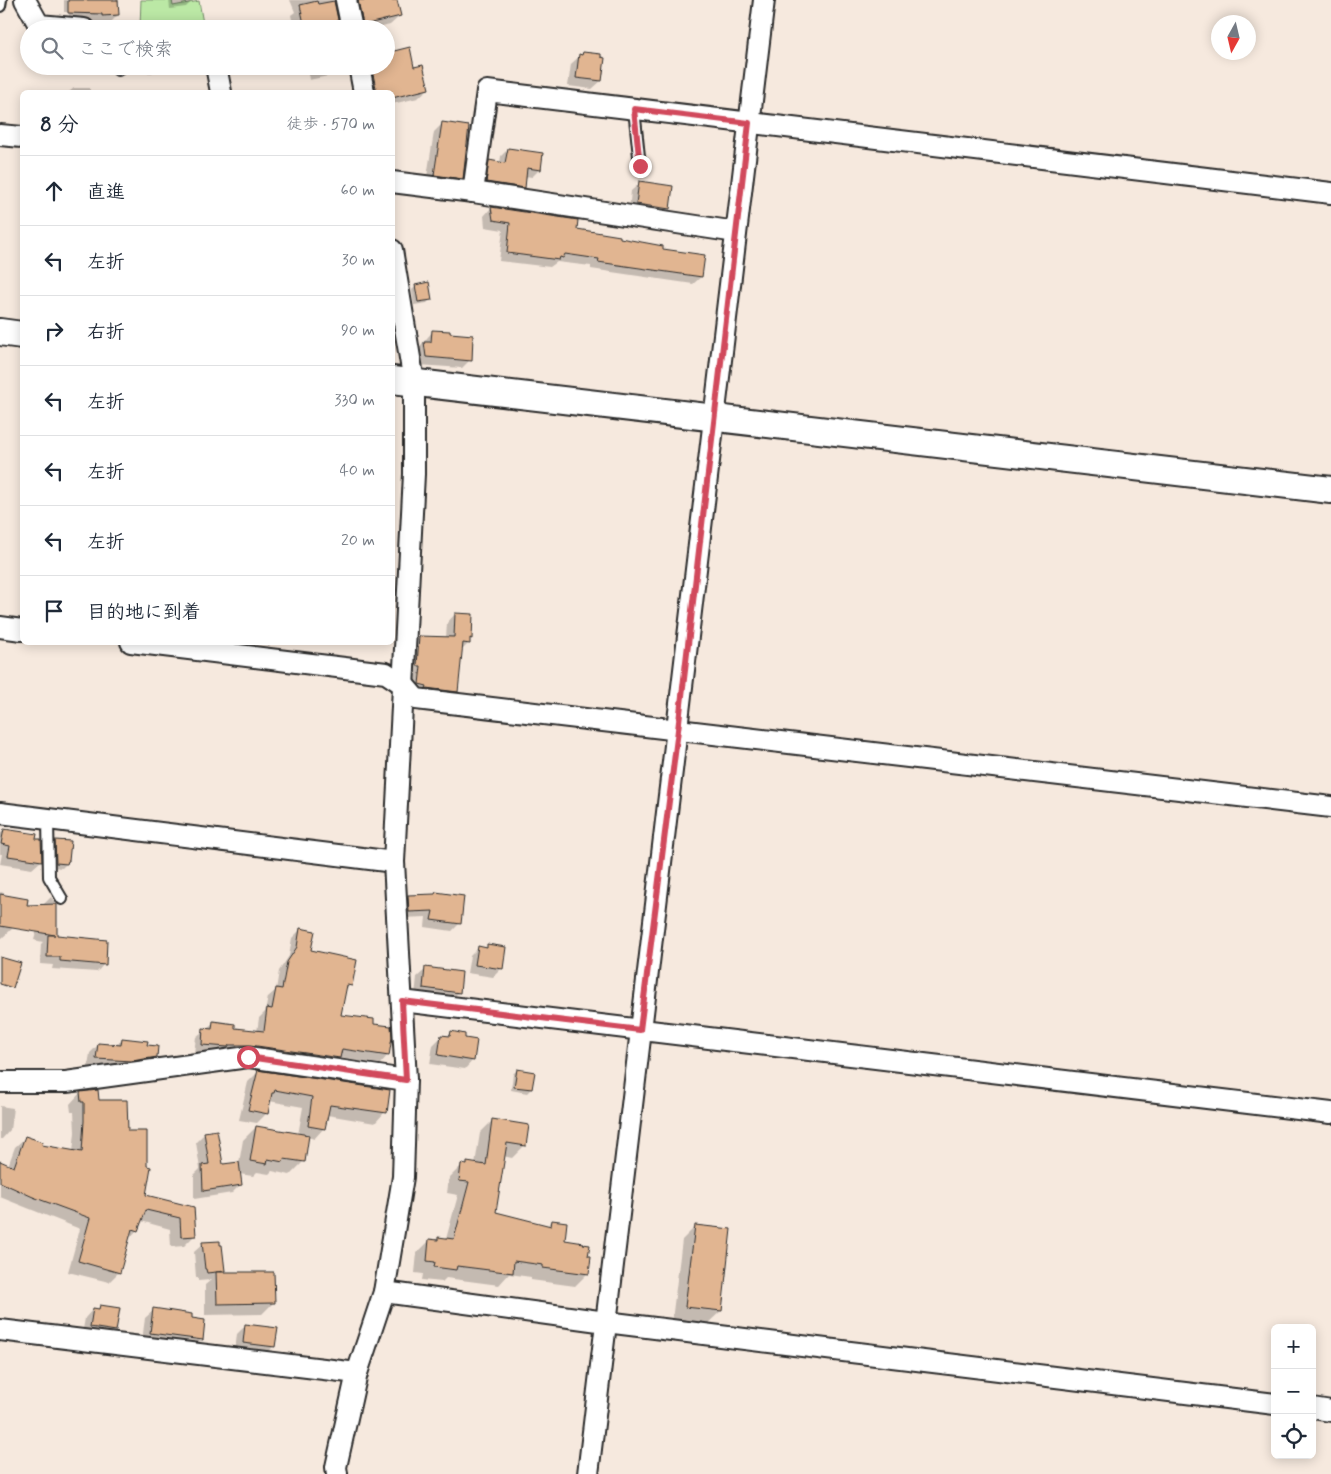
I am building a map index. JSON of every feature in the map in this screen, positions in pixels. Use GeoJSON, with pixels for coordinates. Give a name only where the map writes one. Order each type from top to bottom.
{"type":"FeatureCollection","features":[{"type":"Feature","properties":{"kind":"street"},"geometry":{"type":"LineString","coordinates":[[25,0],[36,20]]}},
{"type":"Feature","properties":{"kind":"street"},"geometry":{"type":"LineString","coordinates":[[346,0],[350,20]]}},
{"type":"Feature","properties":{"kind":"street"},"geometry":{"type":"LineString","coordinates":[[588,1474],[764,0]]}},
{"type":"Feature","properties":{"kind":"street"},"geometry":{"type":"LineString","coordinates":[[217,75],[220,90]]}},
{"type":"Feature","properties":{"kind":"street"},"geometry":{"type":"LineString","coordinates":[[361,75],[364,90]]}},
{"type":"Feature","properties":{"kind":"street"},"geometry":{"type":"LineString","coordinates":[[473,192],[487,91],[1331,193]]}},
{"type":"Feature","properties":{"kind":"street"},"geometry":{"type":"LineString","coordinates":[[0,134],[20,137]]}},
{"type":"Feature","properties":{"kind":"street"},"geometry":{"type":"LineString","coordinates":[[395,182],[473,192],[736,232]]}},
{"type":"Feature","properties":{"kind":"street"},"geometry":{"type":"LineString","coordinates":[[337,1474],[336,1467],[357,1373],[384,1292],[403,1177],[406,1080],[394,862],[414,474],[403,381],[395,286]]}},
{"type":"Feature","properties":{"kind":"street"},"geometry":{"type":"LineString","coordinates":[[0,332],[20,335]]}},
{"type":"Feature","properties":{"kind":"street"},"geometry":{"type":"LineString","coordinates":[[403,381],[1331,490]]}},
{"type":"Feature","properties":{"kind":"street"},"geometry":{"type":"LineString","coordinates":[[0,627],[20,630]]}},
{"type":"Feature","properties":{"kind":"street"},"geometry":{"type":"LineString","coordinates":[[156,645],[386,672],[404,685],[416,699],[1331,807]]}},
{"type":"Feature","properties":{"kind":"street"},"geometry":{"type":"LineString","coordinates":[[0,813],[394,862]]}},
{"type":"Feature","properties":{"kind":"street"},"geometry":{"type":"LineString","coordinates":[[402,1001],[1331,1113]]}},
{"type":"Feature","properties":{"kind":"street"},"geometry":{"type":"LineString","coordinates":[[0,1082],[66,1082],[248,1057],[406,1080]]}},
{"type":"Feature","properties":{"kind":"street"},"geometry":{"type":"LineString","coordinates":[[384,1292],[606,1322],[1271,1404]]}},
{"type":"Feature","properties":{"kind":"street"},"geometry":{"type":"LineString","coordinates":[[0,1330],[357,1373]]}},
{"type":"Feature","properties":{"kind":"street"},"geometry":{"type":"LineString","coordinates":[[1316,1409],[1331,1411]]}},
{"type":"Feature","properties":{"kind":"lane"},"geometry":{"type":"LineString","coordinates":[[0,6],[1,0]]}},
{"type":"Feature","properties":{"kind":"lane"},"geometry":{"type":"LineString","coordinates":[[634,109],[640,166]]}},
{"type":"Feature","properties":{"kind":"lane"},"geometry":{"type":"LineString","coordinates":[[48,819],[49,877],[62,899]]}},
{"type":"Feature","properties":{"kind":"green space"},"geometry":{"type":"Polygon","coordinates":[[[141,0],[172,0],[173,6],[199,1],[202,20],[140,20],[141,0]]]}},
{"type":"Feature","properties":{"kind":"building"},"geometry":{"type":"Polygon","coordinates":[[[68,0],[118,0],[119,15],[102,16],[102,14],[68,13],[68,0]]]}},
{"type":"Feature","properties":{"kind":"building"},"geometry":{"type":"Polygon","coordinates":[[[358,0],[397,0],[401,16],[384,20],[362,20],[358,0]]]}},
{"type":"Feature","properties":{"kind":"building"},"geometry":{"type":"Polygon","coordinates":[[[317,1],[318,4],[334,1],[338,20],[303,20],[300,5],[317,1]]]}},
{"type":"Feature","properties":{"kind":"building"},"geometry":{"type":"Polygon","coordinates":[[[410,47],[414,67],[423,65],[429,89],[395,97],[395,90],[377,90],[373,75],[395,75],[395,51],[410,47]]]}},
{"type":"Feature","properties":{"kind":"building"},"geometry":{"type":"Polygon","coordinates":[[[583,52],[601,54],[601,57],[605,58],[602,81],[576,78],[579,54],[582,55],[583,52]]]}},
{"type":"Feature","properties":{"kind":"building"},"geometry":{"type":"Polygon","coordinates":[[[442,122],[469,126],[463,179],[434,175],[442,122]]]}},
{"type":"Feature","properties":{"kind":"building"},"geometry":{"type":"Polygon","coordinates":[[[508,148],[543,153],[541,170],[527,168],[525,188],[486,182],[489,160],[505,163],[508,148]]]}},
{"type":"Feature","properties":{"kind":"building"},"geometry":{"type":"Polygon","coordinates":[[[639,181],[673,186],[670,209],[636,204],[639,181]]]}},
{"type":"Feature","properties":{"kind":"building"},"geometry":{"type":"Polygon","coordinates":[[[491,207],[578,220],[577,229],[663,246],[663,249],[705,255],[702,277],[598,262],[599,259],[565,254],[559,260],[507,253],[510,223],[493,220],[491,207]]]}},
{"type":"Feature","properties":{"kind":"building"},"geometry":{"type":"Polygon","coordinates":[[[429,282],[432,300],[418,302],[415,285],[429,282]]]}},
{"type":"Feature","properties":{"kind":"building"},"geometry":{"type":"Polygon","coordinates":[[[432,330],[473,335],[472,361],[426,357],[424,342],[431,342],[432,330]]]}},
{"type":"Feature","properties":{"kind":"building"},"geometry":{"type":"Polygon","coordinates":[[[455,613],[473,614],[472,639],[470,638],[470,644],[463,643],[458,692],[426,688],[427,686],[419,684],[421,666],[417,666],[419,636],[454,637],[455,613]]]}},
{"type":"Feature","properties":{"kind":"building"},"geometry":{"type":"Polygon","coordinates":[[[4,829],[37,834],[36,839],[41,839],[42,861],[8,856],[10,846],[1,844],[4,829]]]}},
{"type":"Feature","properties":{"kind":"building"},"geometry":{"type":"Polygon","coordinates":[[[55,840],[71,841],[67,864],[56,863],[55,840]]]}},
{"type":"Feature","properties":{"kind":"building"},"geometry":{"type":"Polygon","coordinates":[[[436,892],[464,896],[461,924],[431,920],[433,911],[409,912],[408,895],[435,894],[436,892]]]}},
{"type":"Feature","properties":{"kind":"building"},"geometry":{"type":"Polygon","coordinates":[[[0,894],[28,899],[27,905],[57,904],[57,935],[107,940],[106,965],[60,961],[60,957],[47,957],[48,935],[55,935],[0,926],[0,894]]]}},
{"type":"Feature","properties":{"kind":"building"},"geometry":{"type":"Polygon","coordinates":[[[300,928],[315,931],[311,950],[357,960],[352,986],[347,985],[341,1015],[374,1019],[374,1024],[391,1026],[392,1037],[389,1056],[342,1049],[340,1058],[250,1045],[229,1045],[228,1047],[202,1045],[203,1028],[212,1029],[213,1021],[235,1024],[235,1028],[264,1031],[267,1008],[272,1009],[276,988],[282,989],[287,962],[297,947],[300,928]]]}},
{"type":"Feature","properties":{"kind":"building"},"geometry":{"type":"Polygon","coordinates":[[[487,944],[506,947],[503,969],[475,965],[478,946],[487,948],[487,944]]]}},
{"type":"Feature","properties":{"kind":"building"},"geometry":{"type":"Polygon","coordinates":[[[0,957],[21,963],[13,988],[0,984],[0,957]]]}},
{"type":"Feature","properties":{"kind":"building"},"geometry":{"type":"Polygon","coordinates":[[[425,967],[462,972],[460,993],[423,988],[425,967]]]}},
{"type":"Feature","properties":{"kind":"building"},"geometry":{"type":"Polygon","coordinates":[[[451,1031],[465,1034],[465,1038],[477,1040],[474,1061],[438,1055],[441,1035],[450,1036],[451,1031]]]}},
{"type":"Feature","properties":{"kind":"building"},"geometry":{"type":"Polygon","coordinates":[[[122,1038],[148,1041],[147,1045],[158,1046],[157,1057],[132,1061],[96,1059],[98,1043],[121,1045],[122,1038]]]}},
{"type":"Feature","properties":{"kind":"building"},"geometry":{"type":"Polygon","coordinates":[[[517,1069],[535,1072],[532,1089],[514,1087],[517,1069]]]}},
{"type":"Feature","properties":{"kind":"building"},"geometry":{"type":"Polygon","coordinates":[[[258,1070],[390,1090],[387,1113],[330,1105],[325,1129],[308,1126],[312,1097],[275,1090],[272,1093],[268,1114],[248,1110],[258,1070]]]}},
{"type":"Feature","properties":{"kind":"building"},"geometry":{"type":"Polygon","coordinates":[[[98,1090],[99,1100],[127,1100],[128,1131],[147,1131],[147,1166],[151,1167],[146,1195],[194,1207],[196,1236],[181,1237],[180,1218],[146,1210],[138,1231],[132,1229],[120,1273],[78,1261],[90,1218],[33,1197],[0,1182],[0,1161],[14,1167],[25,1136],[43,1142],[42,1145],[82,1152],[84,1102],[81,1102],[80,1092],[98,1090]]]}},
{"type":"Feature","properties":{"kind":"building"},"geometry":{"type":"Polygon","coordinates":[[[492,1119],[529,1125],[526,1146],[507,1143],[496,1212],[551,1226],[552,1220],[567,1222],[565,1240],[590,1245],[588,1256],[591,1256],[589,1274],[543,1268],[543,1265],[514,1261],[513,1273],[457,1266],[456,1270],[434,1267],[435,1262],[427,1261],[429,1239],[438,1240],[438,1237],[454,1239],[469,1182],[459,1181],[461,1164],[467,1165],[467,1162],[486,1165],[492,1119]]]}},
{"type":"Feature","properties":{"kind":"building"},"geometry":{"type":"Polygon","coordinates":[[[256,1126],[309,1135],[305,1162],[284,1159],[283,1162],[268,1159],[267,1164],[250,1161],[256,1126]]]}},
{"type":"Feature","properties":{"kind":"building"},"geometry":{"type":"Polygon","coordinates":[[[217,1130],[223,1164],[239,1162],[242,1185],[203,1191],[202,1165],[209,1164],[204,1132],[217,1130]]]}},
{"type":"Feature","properties":{"kind":"building"},"geometry":{"type":"Polygon","coordinates":[[[695,1225],[731,1229],[722,1311],[685,1307],[695,1225]]]}},
{"type":"Feature","properties":{"kind":"building"},"geometry":{"type":"Polygon","coordinates":[[[220,1241],[225,1271],[207,1273],[202,1242],[220,1241]]]}},
{"type":"Feature","properties":{"kind":"building"},"geometry":{"type":"Polygon","coordinates":[[[216,1272],[274,1272],[275,1303],[217,1304],[216,1272]]]}},
{"type":"Feature","properties":{"kind":"building"},"geometry":{"type":"Polygon","coordinates":[[[100,1305],[120,1308],[116,1331],[90,1327],[93,1308],[99,1309],[100,1305]]]}},
{"type":"Feature","properties":{"kind":"building"},"geometry":{"type":"Polygon","coordinates":[[[153,1308],[192,1314],[192,1318],[205,1320],[203,1340],[150,1333],[153,1308]]]}},
{"type":"Feature","properties":{"kind":"building"},"geometry":{"type":"Polygon","coordinates":[[[245,1324],[278,1328],[275,1347],[243,1343],[245,1324]]]}},
{"type":"Feature","properties":{"kind":"route"},"geometry":{"type":"LineString","coordinates":[[248,1057],[406,1080],[402,1001],[640,1030],[678,730],[749,123],[634,109],[640,166]]}}]}
